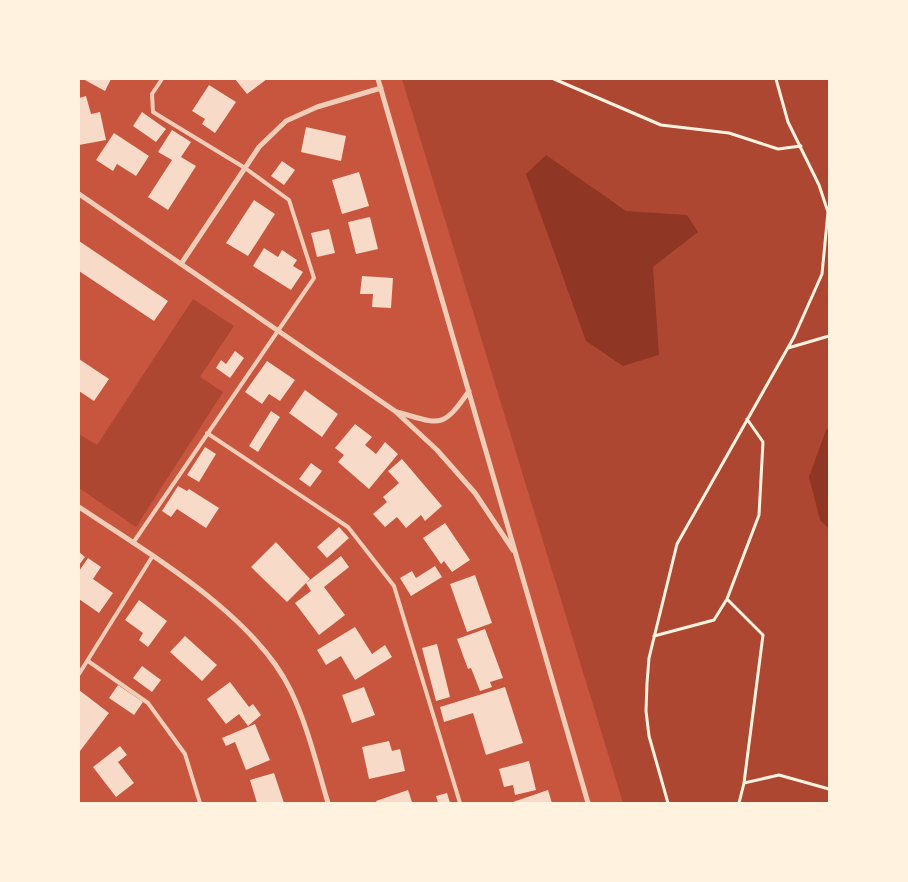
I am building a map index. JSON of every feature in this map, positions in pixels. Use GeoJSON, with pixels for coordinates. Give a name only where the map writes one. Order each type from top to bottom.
{"type":"FeatureCollection","features":[{"type":"Feature","properties":{"kind":"street"},"geometry":{"type":"LineString","coordinates":[[378,79],[588,803]]}},
{"type":"Feature","properties":{"kind":"street"},"geometry":{"type":"LineString","coordinates":[[181,264],[259,147],[286,122],[317,107],[381,88]]}},
{"type":"Feature","properties":{"kind":"street"},"geometry":{"type":"LineString","coordinates":[[79,194],[395,411],[436,450],[475,493],[517,556]]}},
{"type":"Feature","properties":{"kind":"street"},"geometry":{"type":"LineString","coordinates":[[395,411],[433,422],[452,416],[469,391]]}},
{"type":"Feature","properties":{"kind":"street"},"geometry":{"type":"LineString","coordinates":[[79,507],[220,605],[267,651],[291,691],[305,724],[328,803]]}},
{"type":"Feature","properties":{"kind":"lane"},"geometry":{"type":"LineString","coordinates":[[132,543],[314,278],[289,200],[245,168],[153,112],[152,94],[162,79]]}},
{"type":"Feature","properties":{"kind":"lane"},"geometry":{"type":"LineString","coordinates":[[207,433],[348,527],[394,586],[460,803]]}},
{"type":"Feature","properties":{"kind":"lane"},"geometry":{"type":"LineString","coordinates":[[79,674],[152,557]]}},
{"type":"Feature","properties":{"kind":"lane"},"geometry":{"type":"LineString","coordinates":[[88,661],[148,703],[185,754],[200,803]]}},
{"type":"Feature","properties":{"kind":"path"},"geometry":{"type":"LineString","coordinates":[[554,79],[660,124],[729,133],[778,149],[801,146]]}},
{"type":"Feature","properties":{"kind":"path"},"geometry":{"type":"LineString","coordinates":[[668,803],[649,736],[646,711],[649,658],[677,544],[788,348],[815,293],[822,274],[829,212],[819,185],[788,122],[776,79]]}},
{"type":"Feature","properties":{"kind":"path"},"geometry":{"type":"LineString","coordinates":[[788,348],[829,336]]}},
{"type":"Feature","properties":{"kind":"path"},"geometry":{"type":"LineString","coordinates":[[654,636],[714,620],[727,599],[759,515],[763,442],[747,419]]}},
{"type":"Feature","properties":{"kind":"path"},"geometry":{"type":"LineString","coordinates":[[727,599],[763,635],[744,783],[739,803]]}},
{"type":"Feature","properties":{"kind":"path"},"geometry":{"type":"LineString","coordinates":[[744,783],[779,775],[829,790]]}},
{"type":"Feature","properties":{"kind":"shaded area"},"geometry":{"type":"Polygon","coordinates":[[[402,79],[829,79],[829,803],[623,803],[402,79]]]}},
{"type":"Feature","properties":{"kind":"shaded area"},"geometry":{"type":"Polygon","coordinates":[[[546,155],[626,211],[687,215],[698,232],[653,267],[659,355],[623,366],[586,341],[526,174],[546,155]]]}},
{"type":"Feature","properties":{"kind":"shaded area"},"geometry":{"type":"Polygon","coordinates":[[[193,299],[234,326],[200,377],[223,392],[136,527],[79,488],[79,434],[97,445],[193,299]]]}},
{"type":"Feature","properties":{"kind":"shaded area"},"geometry":{"type":"Polygon","coordinates":[[[829,427],[829,529],[820,520],[809,477],[826,430],[829,427]]]}},
{"type":"Feature","properties":{"kind":"building"},"geometry":{"type":"Polygon","coordinates":[[[83,79],[111,79],[105,91],[83,79]]]}},
{"type":"Feature","properties":{"kind":"building"},"geometry":{"type":"Polygon","coordinates":[[[235,79],[267,79],[247,94],[235,79]]]}},
{"type":"Feature","properties":{"kind":"building"},"geometry":{"type":"Polygon","coordinates":[[[209,85],[236,102],[215,133],[202,124],[205,119],[192,111],[209,85]]]}},
{"type":"Feature","properties":{"kind":"building"},"geometry":{"type":"Polygon","coordinates":[[[86,96],[91,114],[100,112],[106,140],[79,145],[79,98],[86,96]]]}},
{"type":"Feature","properties":{"kind":"building"},"geometry":{"type":"Polygon","coordinates":[[[142,112],[166,129],[156,142],[133,126],[142,112]]]}},
{"type":"Feature","properties":{"kind":"building"},"geometry":{"type":"Polygon","coordinates":[[[306,127],[346,136],[341,161],[301,152],[306,127]]]}},
{"type":"Feature","properties":{"kind":"building"},"geometry":{"type":"Polygon","coordinates":[[[172,130],[191,142],[181,157],[196,166],[168,210],[148,197],[172,160],[158,152],[172,130]]]}},
{"type":"Feature","properties":{"kind":"building"},"geometry":{"type":"Polygon","coordinates":[[[114,133],[149,156],[136,176],[117,164],[113,171],[96,160],[114,133]]]}},
{"type":"Feature","properties":{"kind":"building"},"geometry":{"type":"Polygon","coordinates":[[[282,161],[295,170],[284,185],[271,176],[282,161]]]}},
{"type":"Feature","properties":{"kind":"building"},"geometry":{"type":"Polygon","coordinates":[[[359,172],[369,206],[342,214],[332,180],[359,172]]]}},
{"type":"Feature","properties":{"kind":"building"},"geometry":{"type":"Polygon","coordinates":[[[254,200],[275,214],[248,256],[226,243],[254,200]]]}},
{"type":"Feature","properties":{"kind":"building"},"geometry":{"type":"Polygon","coordinates":[[[370,217],[378,249],[356,254],[348,222],[370,217]]]}},
{"type":"Feature","properties":{"kind":"building"},"geometry":{"type":"Polygon","coordinates":[[[329,229],[335,253],[317,257],[311,233],[329,229]]]}},
{"type":"Feature","properties":{"kind":"building"},"geometry":{"type":"Polygon","coordinates":[[[79,241],[168,301],[154,321],[79,271],[79,241]]]}},
{"type":"Feature","properties":{"kind":"building"},"geometry":{"type":"Polygon","coordinates":[[[264,248],[278,257],[282,250],[297,260],[293,266],[303,272],[291,290],[253,266],[264,248]]]}},
{"type":"Feature","properties":{"kind":"building"},"geometry":{"type":"Polygon","coordinates":[[[362,276],[393,278],[391,308],[372,307],[373,294],[360,294],[362,276]]]}},
{"type":"Feature","properties":{"kind":"building"},"geometry":{"type":"Polygon","coordinates":[[[235,351],[244,358],[230,378],[216,368],[221,360],[226,364],[235,351]]]}},
{"type":"Feature","properties":{"kind":"building"},"geometry":{"type":"Polygon","coordinates":[[[79,359],[109,379],[94,401],[79,391],[79,359]]]}},
{"type":"Feature","properties":{"kind":"building"},"geometry":{"type":"Polygon","coordinates":[[[267,361],[295,380],[280,401],[269,394],[262,404],[245,392],[267,361]]]}},
{"type":"Feature","properties":{"kind":"building"},"geometry":{"type":"Polygon","coordinates":[[[305,390],[338,414],[322,437],[289,413],[305,390]]]}},
{"type":"Feature","properties":{"kind":"building"},"geometry":{"type":"Polygon","coordinates":[[[271,411],[280,417],[258,452],[249,446],[271,411]]]}},
{"type":"Feature","properties":{"kind":"building"},"geometry":{"type":"Polygon","coordinates":[[[355,424],[372,437],[365,445],[376,454],[385,442],[398,454],[369,489],[338,462],[344,455],[335,448],[355,424]]]}},
{"type":"Feature","properties":{"kind":"building"},"geometry":{"type":"Polygon","coordinates":[[[205,447],[216,454],[199,482],[187,475],[205,447]]]}},
{"type":"Feature","properties":{"kind":"building"},"geometry":{"type":"Polygon","coordinates":[[[402,459],[442,506],[425,521],[421,515],[406,528],[397,517],[385,527],[373,514],[387,502],[383,497],[399,483],[388,471],[402,459]]]}},
{"type":"Feature","properties":{"kind":"building"},"geometry":{"type":"Polygon","coordinates":[[[311,463],[322,471],[310,487],[299,479],[311,463]]]}},
{"type":"Feature","properties":{"kind":"building"},"geometry":{"type":"Polygon","coordinates":[[[178,486],[187,491],[189,489],[219,508],[206,528],[177,509],[171,517],[162,511],[178,486]]]}},
{"type":"Feature","properties":{"kind":"building"},"geometry":{"type":"Polygon","coordinates":[[[445,523],[470,560],[452,572],[444,561],[441,564],[423,538],[445,523]]]}},
{"type":"Feature","properties":{"kind":"building"},"geometry":{"type":"Polygon","coordinates":[[[339,527],[349,538],[327,558],[317,547],[339,527]]]}},
{"type":"Feature","properties":{"kind":"building"},"geometry":{"type":"Polygon","coordinates":[[[276,542],[310,579],[287,602],[251,567],[276,542]]]}},
{"type":"Feature","properties":{"kind":"building"},"geometry":{"type":"Polygon","coordinates":[[[79,552],[85,557],[79,565],[79,552]]]}},
{"type":"Feature","properties":{"kind":"building"},"geometry":{"type":"Polygon","coordinates":[[[341,556],[349,567],[324,587],[345,615],[319,635],[295,603],[311,591],[306,583],[341,556]]]}},
{"type":"Feature","properties":{"kind":"building"},"geometry":{"type":"Polygon","coordinates":[[[88,558],[101,567],[93,579],[113,593],[99,613],[79,599],[79,571],[88,558]]]}},
{"type":"Feature","properties":{"kind":"building"},"geometry":{"type":"Polygon","coordinates":[[[435,566],[442,577],[411,596],[400,578],[412,571],[416,578],[435,566]]]}},
{"type":"Feature","properties":{"kind":"building"},"geometry":{"type":"Polygon","coordinates":[[[475,575],[492,623],[467,632],[450,584],[475,575]]]}},
{"type":"Feature","properties":{"kind":"building"},"geometry":{"type":"Polygon","coordinates":[[[139,600],[167,621],[148,647],[139,640],[143,633],[125,620],[139,600]]]}},
{"type":"Feature","properties":{"kind":"building"},"geometry":{"type":"Polygon","coordinates":[[[355,627],[372,654],[385,645],[392,657],[355,680],[341,656],[326,665],[317,650],[355,627]]]}},
{"type":"Feature","properties":{"kind":"building"},"geometry":{"type":"Polygon","coordinates":[[[485,629],[503,678],[490,682],[492,687],[480,691],[471,668],[468,669],[457,639],[485,629]]]}},
{"type":"Feature","properties":{"kind":"building"},"geometry":{"type":"Polygon","coordinates":[[[185,636],[217,665],[202,681],[170,652],[185,636]]]}},
{"type":"Feature","properties":{"kind":"building"},"geometry":{"type":"Polygon","coordinates":[[[437,644],[450,697],[436,701],[422,648],[437,644]]]}},
{"type":"Feature","properties":{"kind":"building"},"geometry":{"type":"Polygon","coordinates":[[[142,666],[161,680],[152,692],[133,678],[142,666]]]}},
{"type":"Feature","properties":{"kind":"building"},"geometry":{"type":"Polygon","coordinates":[[[230,682],[249,707],[253,704],[261,715],[248,726],[239,714],[226,724],[207,699],[230,682]]]}},
{"type":"Feature","properties":{"kind":"building"},"geometry":{"type":"Polygon","coordinates":[[[118,685],[143,702],[134,715],[109,698],[118,685]]]}},
{"type":"Feature","properties":{"kind":"building"},"geometry":{"type":"Polygon","coordinates":[[[364,687],[375,715],[352,723],[342,695],[364,687]]]}},
{"type":"Feature","properties":{"kind":"building"},"geometry":{"type":"Polygon","coordinates":[[[505,687],[523,743],[486,755],[473,713],[444,722],[440,707],[505,687]]]}},
{"type":"Feature","properties":{"kind":"building"},"geometry":{"type":"Polygon","coordinates":[[[79,690],[109,713],[80,751],[79,750],[79,690]]]}},
{"type":"Feature","properties":{"kind":"building"},"geometry":{"type":"Polygon","coordinates":[[[255,724],[270,760],[246,770],[235,742],[226,746],[222,738],[255,724]]]}},
{"type":"Feature","properties":{"kind":"building"},"geometry":{"type":"Polygon","coordinates":[[[389,741],[392,751],[400,749],[405,771],[369,779],[362,747],[389,741]]]}},
{"type":"Feature","properties":{"kind":"building"},"geometry":{"type":"Polygon","coordinates":[[[120,746],[127,755],[118,762],[134,783],[116,797],[93,767],[120,746]]]}},
{"type":"Feature","properties":{"kind":"building"},"geometry":{"type":"Polygon","coordinates":[[[529,761],[536,790],[515,795],[513,785],[504,787],[499,769],[529,761]]]}},
{"type":"Feature","properties":{"kind":"building"},"geometry":{"type":"Polygon","coordinates":[[[274,773],[284,803],[257,803],[250,780],[274,773]]]}},
{"type":"Feature","properties":{"kind":"building"},"geometry":{"type":"Polygon","coordinates":[[[408,790],[412,802],[377,803],[376,801],[408,790]]]}},
{"type":"Feature","properties":{"kind":"building"},"geometry":{"type":"Polygon","coordinates":[[[548,790],[552,803],[510,803],[548,790]]]}},
{"type":"Feature","properties":{"kind":"building"},"geometry":{"type":"Polygon","coordinates":[[[447,793],[450,803],[438,803],[436,796],[447,793]]]}}]}
